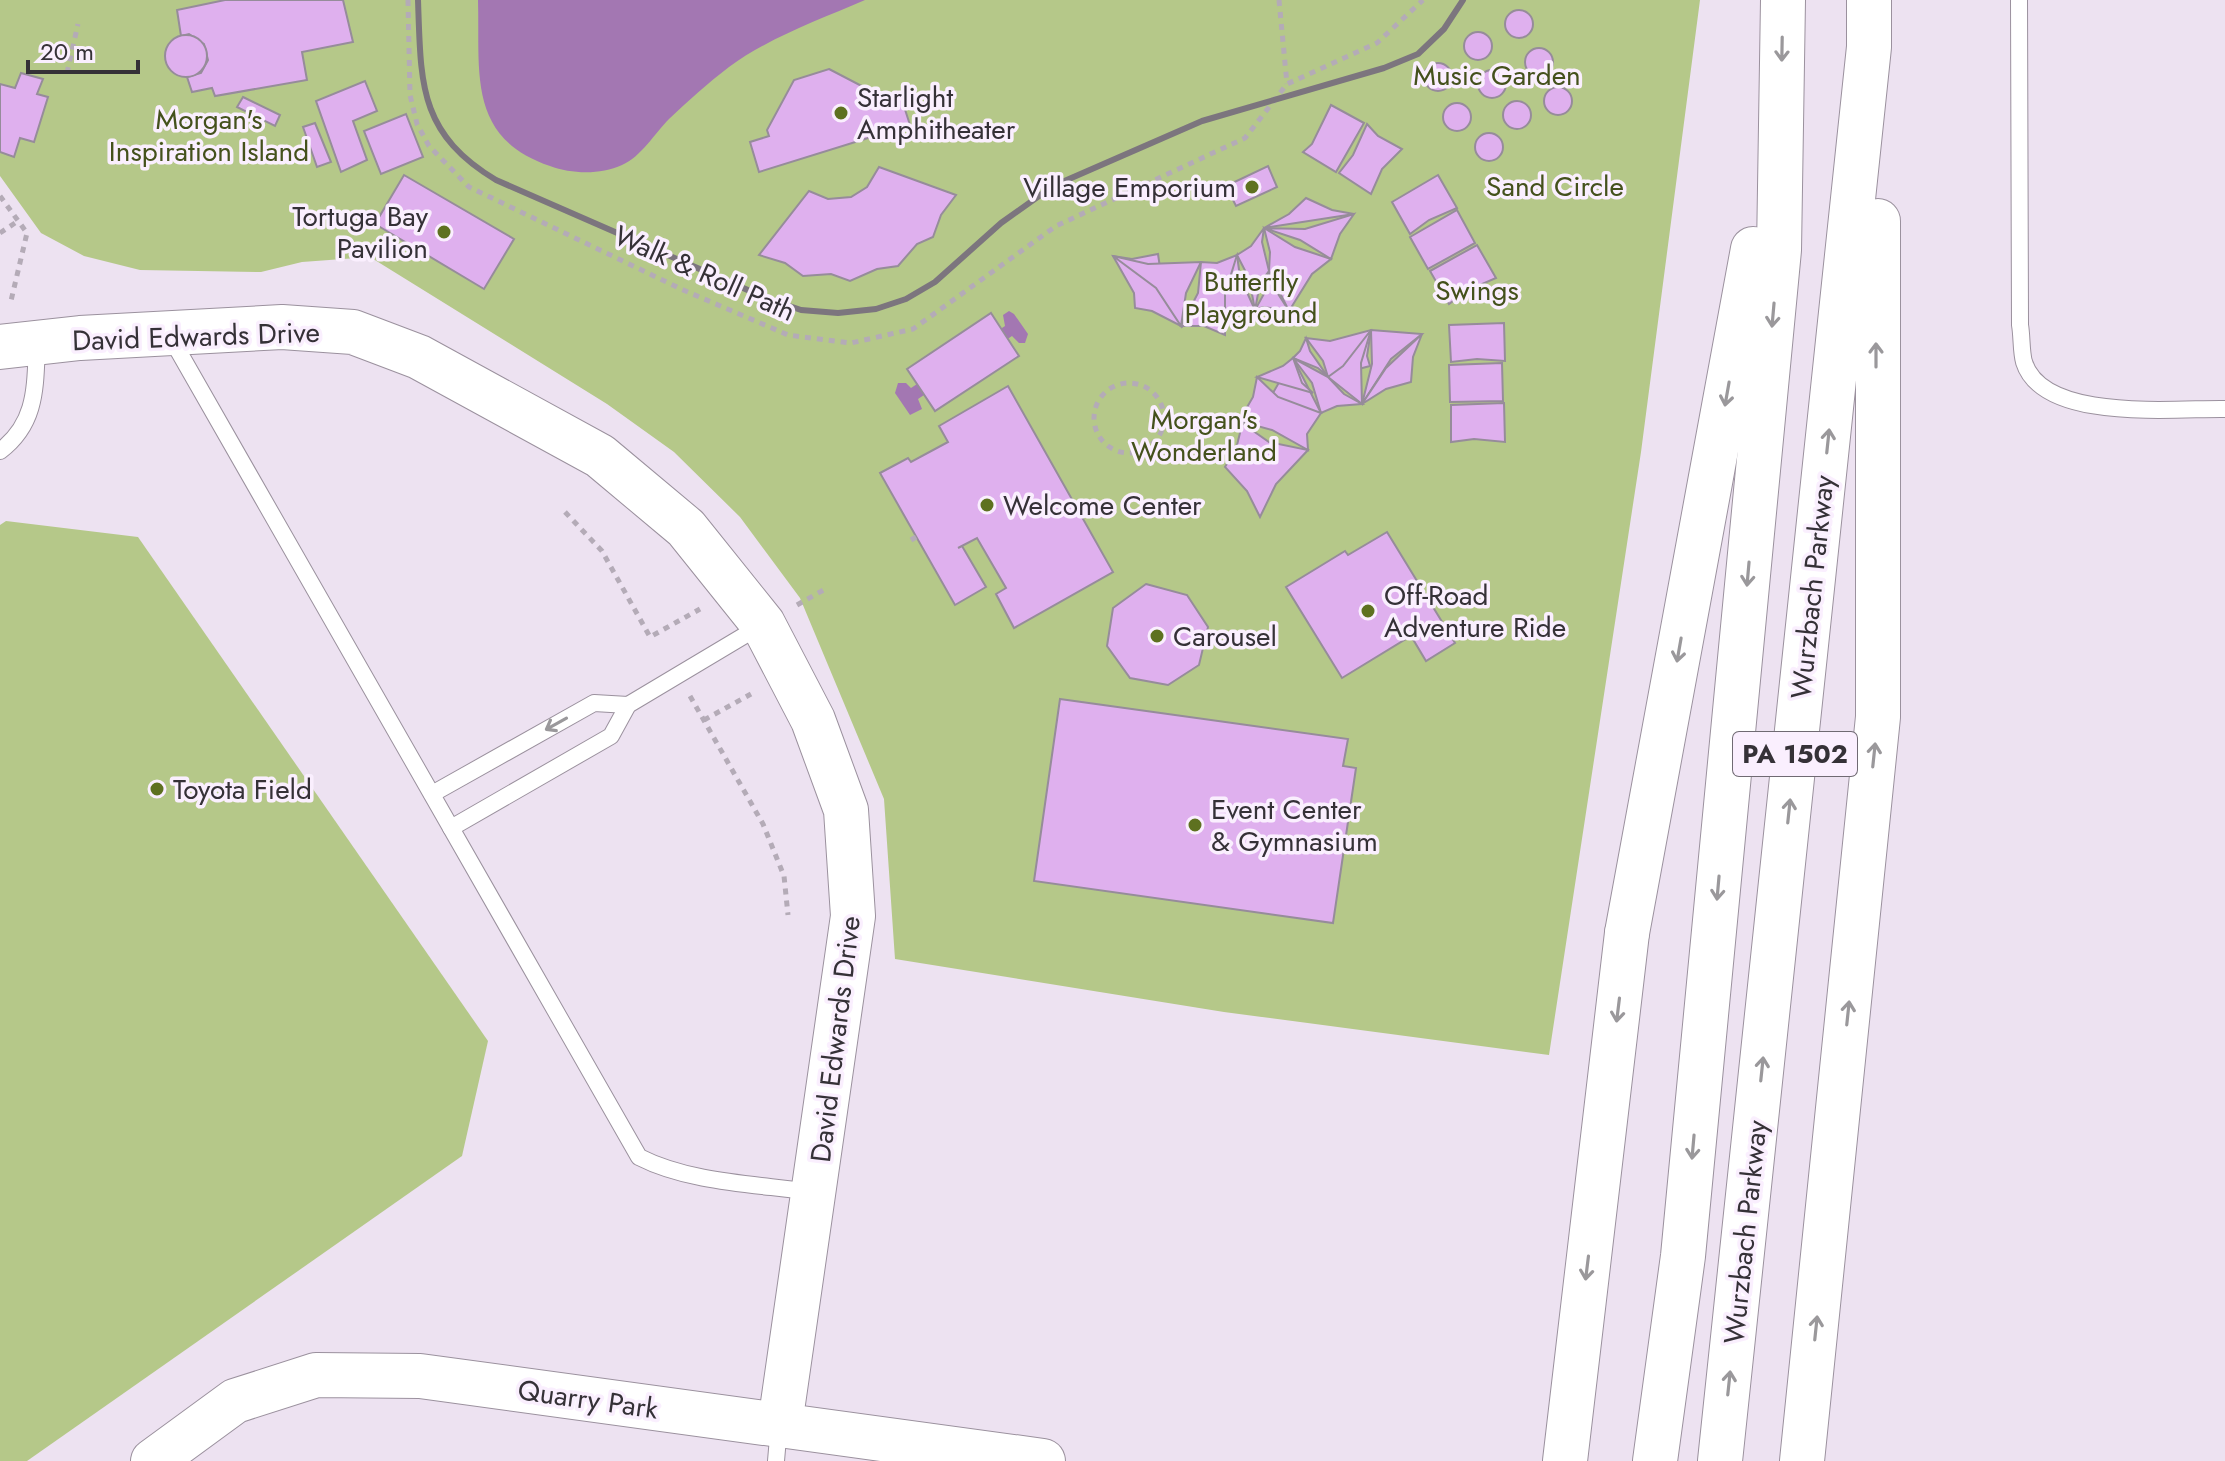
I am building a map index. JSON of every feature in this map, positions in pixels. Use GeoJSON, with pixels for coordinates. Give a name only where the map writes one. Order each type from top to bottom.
{"type":"FeatureCollection","features":[{"type":"Feature","properties":{"kind":"main road","name":"PA 1502"},"geometry":{"type":"LineString","coordinates":[[1655,1461],[1683,1256],[1779,250],[1783,0]]}},
{"type":"Feature","properties":{"kind":"main road","name":"Wurzbach Parkway"},"geometry":{"type":"LineString","coordinates":[[1720,1461],[1869,47],[1869,0]]}},
{"type":"Feature","properties":{"kind":"main road"},"geometry":{"type":"LineString","coordinates":[[1802,1461],[1878,717],[1875,257],[1882,166],[1869,47]]}},
{"type":"Feature","properties":{"kind":"main road"},"geometry":{"type":"LineString","coordinates":[[1565,1461],[1627,933],[1781,97]]}},
{"type":"Feature","properties":{"kind":"main road","name":"David Edwards Drive"},"geometry":{"type":"LineString","coordinates":[[16,346],[282,327],[353,332],[419,357],[600,456],[686,528],[778,616],[846,810],[853,916],[778,1443]]}},
{"type":"Feature","properties":{"kind":"main road","name":"Quarry Park"},"geometry":{"type":"LineString","coordinates":[[153,1461],[235,1401],[316,1375],[420,1376],[778,1443],[1043,1461]]}},
{"type":"Feature","properties":{"kind":"main road"},"geometry":{"type":"LineString","coordinates":[[1534,1461],[1571,1400]]}},
{"type":"Feature","properties":{"kind":"lane"},"geometry":{"type":"LineString","coordinates":[[2019,0],[2020,325],[2024,364],[2058,397],[2094,407],[2225,409]]}},
{"type":"Feature","properties":{"kind":"lane"},"geometry":{"type":"LineString","coordinates":[[168,334],[639,1157],[658,1167],[692,1175],[815,1192]]}},
{"type":"Feature","properties":{"kind":"lane"},"geometry":{"type":"LineString","coordinates":[[0,451],[24,425],[33,409],[16,346]]}},
{"type":"Feature","properties":{"kind":"lane"},"geometry":{"type":"LineString","coordinates":[[451,828],[611,736],[628,705],[778,616]]}},
{"type":"Feature","properties":{"kind":"lane"},"geometry":{"type":"LineString","coordinates":[[432,794],[594,703],[628,705]]}},
{"type":"Feature","properties":{"kind":"path","name":"Walk & Roll Path"},"geometry":{"type":"LineString","coordinates":[[408,0],[410,95],[417,124],[429,146],[469,187],[681,289],[788,335],[851,343],[913,329],[1056,226],[1245,138],[1287,84],[1377,43],[1423,0]]}},
{"type":"Feature","properties":{"kind":"path"},"geometry":{"type":"LineString","coordinates":[[1280,1],[1287,84]]}},
{"type":"Feature","properties":{"kind":"path"},"geometry":{"type":"LineString","coordinates":[[67,73],[78,24]]}},
{"type":"Feature","properties":{"kind":"path"},"geometry":{"type":"LineString","coordinates":[[0,196],[27,233],[10,303],[16,346]]}},
{"type":"Feature","properties":{"kind":"path"},"geometry":{"type":"LineString","coordinates":[[0,233],[18,221]]}},
{"type":"Feature","properties":{"kind":"path"},"geometry":{"type":"LineString","coordinates":[[1138,384],[1154,393],[1163,407],[1164,419],[1155,441],[1145,449],[1124,452],[1104,443],[1098,434],[1094,412],[1104,393],[1114,386],[1138,384]]}},
{"type":"Feature","properties":{"kind":"path"},"geometry":{"type":"LineString","coordinates":[[565,512],[602,551],[650,637],[700,609]]}},
{"type":"Feature","properties":{"kind":"path"},"geometry":{"type":"LineString","coordinates":[[778,616],[827,588]]}},
{"type":"Feature","properties":{"kind":"path"},"geometry":{"type":"LineString","coordinates":[[678,675],[763,824],[784,876],[788,915]]}},
{"type":"Feature","properties":{"kind":"path"},"geometry":{"type":"LineString","coordinates":[[704,720],[751,694]]}},
{"type":"Feature","properties":{"kind":"green space","name":"Morgan's Wonderland"},"geometry":{"type":"Polygon","coordinates":[[[0,0],[1700,0],[1641,452],[1549,1055],[1224,1012],[895,959],[884,799],[800,598],[740,517],[674,452],[607,404],[370,257],[302,262],[261,272],[140,270],[84,256],[41,233],[0,176],[0,0]]]}},
{"type":"Feature","properties":{"kind":"green space","name":"Toyota Field"},"geometry":{"type":"Polygon","coordinates":[[[6,521],[138,537],[488,1041],[462,1156],[27,1461],[0,1461],[0,525],[6,521]]]}},
{"type":"Feature","properties":{"kind":"shaded area"},"geometry":{"type":"Polygon","coordinates":[[[478,0],[865,0],[795,30],[745,56],[691,99],[629,161],[605,170],[577,172],[550,166],[523,154],[504,139],[491,120],[480,77],[478,0]]]}},
{"type":"Feature","properties":{"kind":"shaded area"},"geometry":{"type":"Polygon","coordinates":[[[1009,311],[1028,334],[1025,343],[1019,343],[1012,336],[918,399],[922,409],[910,415],[895,393],[898,383],[906,383],[911,388],[1005,326],[1003,315],[1009,311]]]}},
{"type":"Feature","properties":{"kind":"building"},"geometry":{"type":"Polygon","coordinates":[[[225,0],[343,0],[353,42],[302,52],[307,80],[215,96],[212,88],[192,92],[187,77],[201,73],[208,60],[204,44],[189,34],[181,36],[177,10],[225,0]]]}},
{"type":"Feature","properties":{"kind":"building"},"geometry":{"type":"Polygon","coordinates":[[[1519,10],[1529,14],[1533,24],[1529,34],[1519,38],[1509,34],[1505,24],[1509,14],[1519,10]]]}},
{"type":"Feature","properties":{"kind":"building"},"geometry":{"type":"Polygon","coordinates":[[[1478,32],[1488,36],[1492,46],[1488,56],[1478,60],[1468,56],[1464,46],[1468,36],[1478,32]]]}},
{"type":"Feature","properties":{"kind":"building"},"geometry":{"type":"Polygon","coordinates":[[[186,35],[201,41],[207,56],[201,71],[186,77],[171,71],[165,56],[171,41],[186,35]]]}},
{"type":"Feature","properties":{"kind":"building"},"geometry":{"type":"Polygon","coordinates":[[[1539,48],[1549,52],[1553,62],[1549,72],[1539,76],[1529,72],[1525,62],[1529,52],[1539,48]]]}},
{"type":"Feature","properties":{"kind":"building"},"geometry":{"type":"Polygon","coordinates":[[[1438,63],[1448,67],[1452,77],[1448,87],[1438,91],[1428,87],[1424,77],[1428,67],[1438,63]]]}},
{"type":"Feature","properties":{"kind":"building","name":"Starlight Amphitheater"},"geometry":{"type":"Polygon","coordinates":[[[829,69],[879,95],[881,100],[900,94],[910,125],[759,172],[750,142],[769,136],[767,130],[794,80],[829,69]]]}},
{"type":"Feature","properties":{"kind":"building"},"geometry":{"type":"Polygon","coordinates":[[[1492,70],[1502,74],[1506,84],[1502,94],[1492,98],[1482,94],[1478,84],[1482,74],[1492,70]]]}},
{"type":"Feature","properties":{"kind":"building"},"geometry":{"type":"Polygon","coordinates":[[[21,73],[43,79],[37,94],[48,97],[34,142],[20,138],[14,157],[0,152],[0,84],[15,88],[21,73]]]}},
{"type":"Feature","properties":{"kind":"building"},"geometry":{"type":"Polygon","coordinates":[[[365,81],[377,111],[353,121],[367,160],[341,172],[316,101],[365,81]]]}},
{"type":"Feature","properties":{"kind":"building"},"geometry":{"type":"Polygon","coordinates":[[[1558,87],[1568,91],[1572,101],[1568,111],[1558,115],[1548,111],[1544,101],[1548,91],[1558,87]]]}},
{"type":"Feature","properties":{"kind":"building"},"geometry":{"type":"Polygon","coordinates":[[[243,97],[280,115],[275,126],[237,107],[243,97]]]}},
{"type":"Feature","properties":{"kind":"building"},"geometry":{"type":"Polygon","coordinates":[[[1517,101],[1527,105],[1531,115],[1527,125],[1517,129],[1507,125],[1503,115],[1507,105],[1517,101]]]}},
{"type":"Feature","properties":{"kind":"building"},"geometry":{"type":"Polygon","coordinates":[[[1457,103],[1467,107],[1471,117],[1467,127],[1457,131],[1447,127],[1443,117],[1447,107],[1457,103]]]}},
{"type":"Feature","properties":{"kind":"building"},"geometry":{"type":"Polygon","coordinates":[[[1331,105],[1364,123],[1336,172],[1303,152],[1312,144],[1331,105]]]}},
{"type":"Feature","properties":{"kind":"building"},"geometry":{"type":"Polygon","coordinates":[[[406,114],[423,157],[381,174],[364,131],[406,114]]]}},
{"type":"Feature","properties":{"kind":"building"},"geometry":{"type":"Polygon","coordinates":[[[315,123],[331,162],[317,167],[303,127],[315,123]]]}},
{"type":"Feature","properties":{"kind":"building"},"geometry":{"type":"Polygon","coordinates":[[[1367,124],[1378,136],[1402,149],[1382,169],[1371,194],[1339,173],[1353,155],[1367,124]]]}},
{"type":"Feature","properties":{"kind":"building"},"geometry":{"type":"Polygon","coordinates":[[[1489,133],[1499,137],[1503,147],[1499,157],[1489,161],[1479,157],[1475,147],[1479,137],[1489,133]]]}},
{"type":"Feature","properties":{"kind":"building","name":"Village Emporium"},"geometry":{"type":"Polygon","coordinates":[[[1268,166],[1277,187],[1236,206],[1226,186],[1268,166]]]}},
{"type":"Feature","properties":{"kind":"building"},"geometry":{"type":"Polygon","coordinates":[[[879,167],[956,195],[941,215],[933,237],[917,244],[898,266],[877,269],[850,281],[831,274],[803,276],[785,263],[759,255],[809,191],[828,199],[851,197],[867,187],[879,167]]]}},
{"type":"Feature","properties":{"kind":"building","name":"Tortuga Bay Pavilion"},"geometry":{"type":"Polygon","coordinates":[[[404,175],[514,239],[484,289],[375,224],[404,175]]]}},
{"type":"Feature","properties":{"kind":"building"},"geometry":{"type":"Polygon","coordinates":[[[1438,175],[1457,208],[1429,220],[1410,234],[1392,202],[1438,175]]]}},
{"type":"Feature","properties":{"kind":"building"},"geometry":{"type":"Polygon","coordinates":[[[1306,198],[1332,210],[1354,214],[1264,228],[1289,214],[1306,198]]]}},
{"type":"Feature","properties":{"kind":"building"},"geometry":{"type":"Polygon","coordinates":[[[1457,210],[1475,243],[1428,269],[1410,237],[1457,210]]]}},
{"type":"Feature","properties":{"kind":"building"},"geometry":{"type":"Polygon","coordinates":[[[1354,214],[1340,234],[1331,259],[1300,240],[1264,228],[1305,229],[1354,214]]]}},
{"type":"Feature","properties":{"kind":"building"},"geometry":{"type":"Polygon","coordinates":[[[1264,228],[1295,247],[1331,259],[1312,274],[1289,311],[1269,271],[1270,252],[1264,228]]]}},
{"type":"Feature","properties":{"kind":"building"},"geometry":{"type":"Polygon","coordinates":[[[1264,228],[1262,242],[1269,271],[1260,283],[1255,310],[1249,278],[1237,255],[1251,246],[1264,228]]]}},
{"type":"Feature","properties":{"kind":"building"},"geometry":{"type":"Polygon","coordinates":[[[1477,245],[1496,278],[1468,290],[1449,304],[1430,271],[1477,245]]]}},
{"type":"Feature","properties":{"kind":"building"},"geometry":{"type":"Polygon","coordinates":[[[1158,254],[1163,288],[1181,326],[1152,311],[1135,308],[1134,293],[1113,256],[1132,259],[1158,254]]]}},
{"type":"Feature","properties":{"kind":"building"},"geometry":{"type":"Polygon","coordinates":[[[1237,255],[1240,277],[1255,310],[1212,314],[1181,326],[1219,289],[1237,255]]]}},
{"type":"Feature","properties":{"kind":"building"},"geometry":{"type":"Polygon","coordinates":[[[1237,255],[1225,294],[1225,335],[1204,326],[1181,326],[1198,293],[1201,262],[1217,263],[1237,255]]]}},
{"type":"Feature","properties":{"kind":"building"},"geometry":{"type":"Polygon","coordinates":[[[1113,256],[1148,264],[1201,262],[1186,293],[1181,326],[1156,288],[1113,256]]]}},
{"type":"Feature","properties":{"kind":"building"},"geometry":{"type":"Polygon","coordinates":[[[1269,271],[1275,289],[1289,311],[1263,307],[1255,310],[1265,292],[1269,271]]]}},
{"type":"Feature","properties":{"kind":"building"},"geometry":{"type":"Polygon","coordinates":[[[991,313],[1019,356],[935,411],[907,369],[991,313]]]}},
{"type":"Feature","properties":{"kind":"building"},"geometry":{"type":"Polygon","coordinates":[[[1504,323],[1505,361],[1477,359],[1451,362],[1449,325],[1504,323]]]}},
{"type":"Feature","properties":{"kind":"building"},"geometry":{"type":"Polygon","coordinates":[[[1371,330],[1367,356],[1370,366],[1328,377],[1323,361],[1306,338],[1330,341],[1371,330]]]}},
{"type":"Feature","properties":{"kind":"building"},"geometry":{"type":"Polygon","coordinates":[[[1371,330],[1361,363],[1362,404],[1328,377],[1343,366],[1371,330]]]}},
{"type":"Feature","properties":{"kind":"building"},"geometry":{"type":"Polygon","coordinates":[[[1371,330],[1422,334],[1391,359],[1362,404],[1372,364],[1371,330]]]}},
{"type":"Feature","properties":{"kind":"building"},"geometry":{"type":"Polygon","coordinates":[[[1422,334],[1413,357],[1411,382],[1386,389],[1362,404],[1386,368],[1422,334]]]}},
{"type":"Feature","properties":{"kind":"building"},"geometry":{"type":"Polygon","coordinates":[[[1306,338],[1310,351],[1328,377],[1318,368],[1293,358],[1306,338]]]}},
{"type":"Feature","properties":{"kind":"building"},"geometry":{"type":"Polygon","coordinates":[[[1293,358],[1328,377],[1344,394],[1362,404],[1337,406],[1321,413],[1312,383],[1293,358]]]}},
{"type":"Feature","properties":{"kind":"building"},"geometry":{"type":"Polygon","coordinates":[[[1293,358],[1321,413],[1280,412],[1239,421],[1250,416],[1273,393],[1293,358]]]}},
{"type":"Feature","properties":{"kind":"building"},"geometry":{"type":"Polygon","coordinates":[[[1293,358],[1302,383],[1313,393],[1257,377],[1283,366],[1293,358]]]}},
{"type":"Feature","properties":{"kind":"building"},"geometry":{"type":"Polygon","coordinates":[[[1502,363],[1503,401],[1450,402],[1449,365],[1502,363]]]}},
{"type":"Feature","properties":{"kind":"building"},"geometry":{"type":"Polygon","coordinates":[[[1257,377],[1278,397],[1321,413],[1307,434],[1308,450],[1272,430],[1239,421],[1253,397],[1257,377]]]}},
{"type":"Feature","properties":{"kind":"building","name":"Welcome Center"},"geometry":{"type":"Polygon","coordinates":[[[1008,386],[1113,572],[1014,628],[996,594],[1006,588],[977,538],[958,548],[962,546],[986,587],[955,605],[880,473],[908,458],[911,462],[948,442],[939,426],[1008,386]]]}},
{"type":"Feature","properties":{"kind":"building"},"geometry":{"type":"Polygon","coordinates":[[[1504,403],[1505,442],[1474,439],[1451,442],[1451,405],[1504,403]]]}},
{"type":"Feature","properties":{"kind":"building"},"geometry":{"type":"Polygon","coordinates":[[[1239,421],[1269,442],[1308,450],[1276,484],[1260,517],[1247,491],[1225,467],[1236,449],[1239,421]]]}},
{"type":"Feature","properties":{"kind":"building","name":"Off-Road Adventure Ride"},"geometry":{"type":"Polygon","coordinates":[[[1387,532],[1455,643],[1426,661],[1411,636],[1342,678],[1286,587],[1345,551],[1348,555],[1387,532]]]}},
{"type":"Feature","properties":{"kind":"building","name":"Carousel"},"geometry":{"type":"Polygon","coordinates":[[[1146,584],[1187,595],[1208,627],[1199,665],[1168,685],[1130,678],[1107,646],[1113,608],[1146,584]]]}},
{"type":"Feature","properties":{"kind":"building","name":"Event Center & Gymnasium"},"geometry":{"type":"Polygon","coordinates":[[[1060,699],[1348,739],[1343,766],[1356,768],[1333,923],[1034,881],[1060,699]]]}},
{"type":"Feature","properties":{"kind":"railway"},"geometry":{"type":"LineString","coordinates":[[418,0],[420,57],[429,104],[451,144],[470,162],[496,180],[766,298],[801,310],[838,313],[876,309],[906,299],[935,282],[1001,223],[1053,186],[1202,121],[1384,68],[1418,54],[1444,29],[1463,0]]}},
{"type":"Feature","properties":{"kind":"place","name":"Starlight Amphitheater"},"geometry":{"type":"Point","coordinates":[841,113]}},
{"type":"Feature","properties":{"kind":"place","name":"Village Emporium"},"geometry":{"type":"Point","coordinates":[1252,187]}},
{"type":"Feature","properties":{"kind":"place","name":"Tortuga Bay Pavilion"},"geometry":{"type":"Point","coordinates":[444,232]}},
{"type":"Feature","properties":{"kind":"place","name":"Welcome Center"},"geometry":{"type":"Point","coordinates":[987,505]}},
{"type":"Feature","properties":{"kind":"place","name":"Off-Road Adventure Ride"},"geometry":{"type":"Point","coordinates":[1368,611]}},
{"type":"Feature","properties":{"kind":"place","name":"Carousel"},"geometry":{"type":"Point","coordinates":[1157,636]}},
{"type":"Feature","properties":{"kind":"place","name":"Toyota Field"},"geometry":{"type":"Point","coordinates":[157,789]}},
{"type":"Feature","properties":{"kind":"place","name":"Event Center & Gymnasium"},"geometry":{"type":"Point","coordinates":[1195,825]}},
{"type":"Feature","properties":{"kind":"park label","name":"Music Garden"},"geometry":{"type":"Point","coordinates":[1497,75]}},
{"type":"Feature","properties":{"kind":"park label","name":"Morgan's Inspiration Island"},"geometry":{"type":"Point","coordinates":[209,135]}},
{"type":"Feature","properties":{"kind":"park label","name":"Sand Circle"},"geometry":{"type":"Point","coordinates":[1555,186]}},
{"type":"Feature","properties":{"kind":"park label","name":"Swings"},"geometry":{"type":"Point","coordinates":[1477,290]}},
{"type":"Feature","properties":{"kind":"park label","name":"Butterfly Playground"},"geometry":{"type":"Point","coordinates":[1251,297]}}]}
